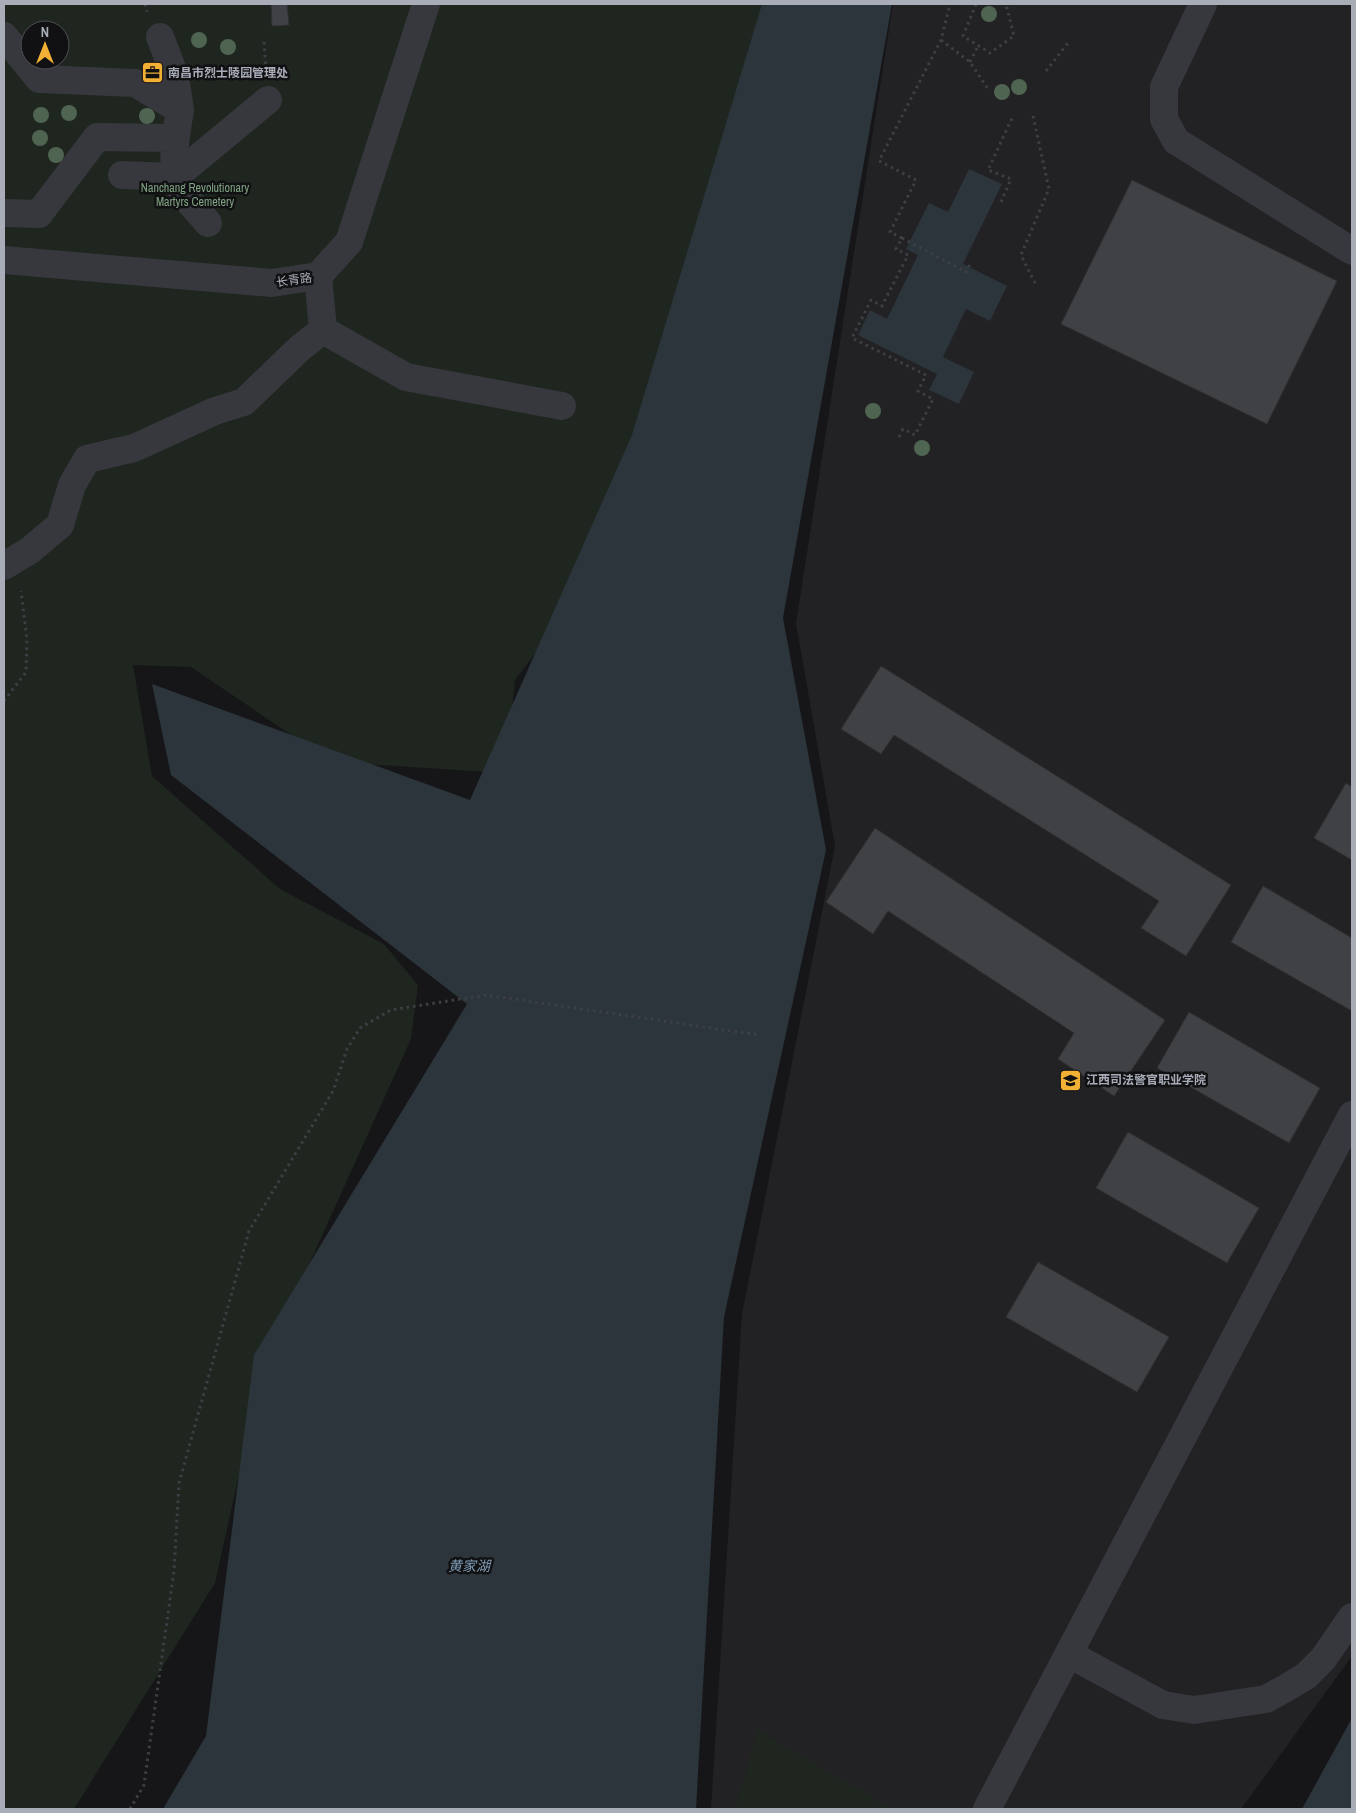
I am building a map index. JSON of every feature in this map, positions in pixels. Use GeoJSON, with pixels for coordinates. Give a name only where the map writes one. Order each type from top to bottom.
{"type":"FeatureCollection","features":[{"type":"Feature","properties":{"kind":"street","name":"长青路"},"geometry":{"type":"LineString","coordinates":[[4,260],[272,283],[318,276],[349,242],[426,4]]}},
{"type":"Feature","properties":{"kind":"street"},"geometry":{"type":"LineString","coordinates":[[1203,4],[1164,87],[1164,119],[1176,141],[1352,251]]}},
{"type":"Feature","properties":{"kind":"street"},"geometry":{"type":"LineString","coordinates":[[4,36],[39,80],[135,83],[180,110]]}},
{"type":"Feature","properties":{"kind":"street"},"geometry":{"type":"LineString","coordinates":[[160,37],[175,76],[180,110],[175,138],[175,177],[183,194],[208,223]]}},
{"type":"Feature","properties":{"kind":"street"},"geometry":{"type":"LineString","coordinates":[[122,175],[175,177],[268,100]]}},
{"type":"Feature","properties":{"kind":"street"},"geometry":{"type":"LineString","coordinates":[[4,213],[39,214],[97,137],[175,138]]}},
{"type":"Feature","properties":{"kind":"street"},"geometry":{"type":"LineString","coordinates":[[318,276],[324,330]]}},
{"type":"Feature","properties":{"kind":"street"},"geometry":{"type":"LineString","coordinates":[[324,330],[406,377],[562,406]]}},
{"type":"Feature","properties":{"kind":"street"},"geometry":{"type":"LineString","coordinates":[[11,562],[60,526],[72,484],[87,459],[134,448],[215,411],[244,402],[300,348],[324,330]]}},
{"type":"Feature","properties":{"kind":"street"},"geometry":{"type":"LineString","coordinates":[[987,1809],[1352,1115]]}},
{"type":"Feature","properties":{"kind":"street"},"geometry":{"type":"LineString","coordinates":[[1069,1654],[1163,1705],[1194,1710],[1266,1699],[1286,1688],[1306,1676],[1322,1659],[1352,1617]]}},
{"type":"Feature","properties":{"kind":"path"},"geometry":{"type":"LineString","coordinates":[[950,4],[941,40],[879,161],[916,180],[890,232],[966,272],[971,262]]}},
{"type":"Feature","properties":{"kind":"path"},"geometry":{"type":"LineString","coordinates":[[976,4],[963,36],[990,53],[1014,36],[1006,4]]}},
{"type":"Feature","properties":{"kind":"path"},"geometry":{"type":"LineString","coordinates":[[941,40],[970,62],[988,89]]}},
{"type":"Feature","properties":{"kind":"path"},"geometry":{"type":"LineString","coordinates":[[1046,71],[1068,43]]}},
{"type":"Feature","properties":{"kind":"path"},"geometry":{"type":"LineString","coordinates":[[970,62],[978,46]]}},
{"type":"Feature","properties":{"kind":"path"},"geometry":{"type":"LineString","coordinates":[[1033,116],[1049,188],[1021,255],[1036,285]]}},
{"type":"Feature","properties":{"kind":"path"},"geometry":{"type":"LineString","coordinates":[[1001,202],[1011,179],[988,170],[1012,118]]}},
{"type":"Feature","properties":{"kind":"path"},"geometry":{"type":"LineString","coordinates":[[899,437],[903,429],[915,435],[933,399],[918,391],[926,375],[852,338],[871,300],[882,306],[908,255],[896,250],[902,238]]}},
{"type":"Feature","properties":{"kind":"path"},"geometry":{"type":"LineString","coordinates":[[4,701],[26,672],[27,640],[11,562]]}},
{"type":"Feature","properties":{"kind":"path"},"geometry":{"type":"LineString","coordinates":[[130,1809],[144,1785],[174,1571],[179,1483],[248,1231],[332,1091],[347,1049],[360,1028],[391,1010],[486,994],[759,1035]]}},
{"type":"Feature","properties":{"kind":"shaded area","name":"江西司法警官职业学院"},"geometry":{"type":"Polygon","coordinates":[[[893,4],[1352,4],[1352,1656],[1241,1809],[711,1809],[742,1314],[835,846],[796,623],[893,4]]]}},
{"type":"Feature","properties":{"kind":"green space","name":"Nanchang Revolutionary Martyrs Cemetery"},"geometry":{"type":"Polygon","coordinates":[[[4,4],[814,4],[651,501],[515,680],[505,773],[331,762],[191,667],[133,665],[152,776],[280,889],[384,944],[418,985],[411,1039],[263,1366],[215,1583],[74,1809],[4,1809],[4,4]]]}},
{"type":"Feature","properties":{"kind":"green space"},"geometry":{"type":"Polygon","coordinates":[[[758,1731],[892,1809],[735,1809],[758,1731]]]}},
{"type":"Feature","properties":{"kind":"water","name":"黄家湖"},"geometry":{"type":"Polygon","coordinates":[[[762,4],[892,4],[783,618],[826,850],[724,1317],[696,1809],[163,1809],[206,1736],[254,1355],[467,1004],[171,775],[152,684],[470,800],[632,435],[762,4]]]}},
{"type":"Feature","properties":{"kind":"water"},"geometry":{"type":"Polygon","coordinates":[[[969,169],[1002,184],[963,264],[1007,286],[990,321],[966,309],[943,357],[974,372],[959,404],[929,390],[937,374],[858,335],[870,310],[887,319],[918,255],[906,249],[929,203],[948,212],[969,169]]]}},
{"type":"Feature","properties":{"kind":"water"},"geometry":{"type":"Polygon","coordinates":[[[1352,1718],[1352,1809],[1302,1809],[1352,1718]]]}},
{"type":"Feature","properties":{"kind":"building"},"geometry":{"type":"Polygon","coordinates":[[[271,4],[287,4],[289,25],[272,26],[271,4]]]}},
{"type":"Feature","properties":{"kind":"building"},"geometry":{"type":"Polygon","coordinates":[[[1132,180],[1337,281],[1267,424],[1061,324],[1132,180]]]}},
{"type":"Feature","properties":{"kind":"building"},"geometry":{"type":"Polygon","coordinates":[[[881,666],[1231,885],[1186,956],[1141,928],[1159,901],[894,735],[881,754],[841,729],[881,666]]]}},
{"type":"Feature","properties":{"kind":"building"},"geometry":{"type":"Polygon","coordinates":[[[1346,783],[1352,787],[1352,860],[1314,838],[1346,783]]]}},
{"type":"Feature","properties":{"kind":"building"},"geometry":{"type":"Polygon","coordinates":[[[875,828],[1165,1020],[1114,1096],[1058,1059],[1074,1033],[888,911],[873,934],[826,902],[875,828]]]}},
{"type":"Feature","properties":{"kind":"building"},"geometry":{"type":"Polygon","coordinates":[[[1263,886],[1352,938],[1352,1011],[1231,942],[1263,886]]]}},
{"type":"Feature","properties":{"kind":"building"},"geometry":{"type":"Polygon","coordinates":[[[1189,1012],[1320,1088],[1289,1143],[1157,1068],[1189,1012]]]}},
{"type":"Feature","properties":{"kind":"building"},"geometry":{"type":"Polygon","coordinates":[[[1128,1132],[1259,1208],[1227,1263],[1096,1188],[1128,1132]]]}},
{"type":"Feature","properties":{"kind":"building"},"geometry":{"type":"Polygon","coordinates":[[[1038,1262],[1169,1337],[1137,1392],[1006,1317],[1038,1262]]]}},
{"type":"Feature","properties":{"kind":"place","name":"南昌市烈士陵园管理处"},"geometry":{"type":"Point","coordinates":[152,73]}},
{"type":"Feature","properties":{"kind":"place","name":"江西司法警官职业学院"},"geometry":{"type":"Point","coordinates":[1070,1080]}}]}
